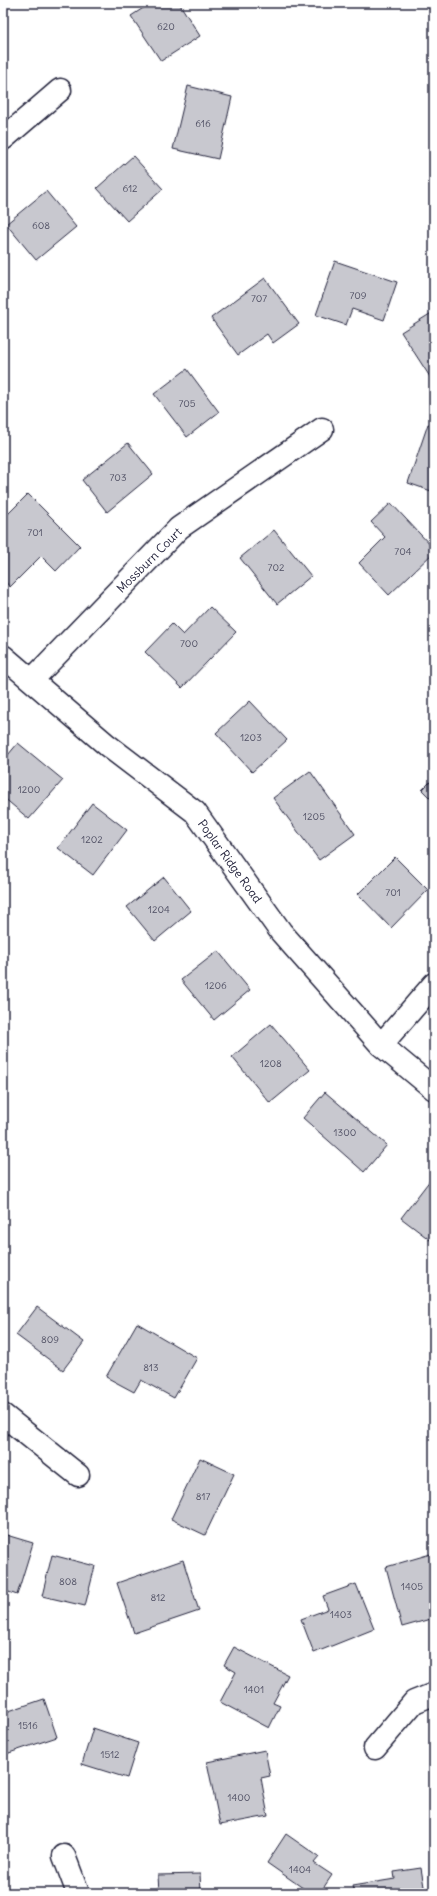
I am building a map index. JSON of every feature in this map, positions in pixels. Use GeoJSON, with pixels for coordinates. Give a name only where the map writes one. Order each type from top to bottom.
{"type":"FeatureCollection","features":[{"type":"Feature","properties":{"kind":"street"},"geometry":{"type":"LineString","coordinates":[[3,139],[60,90]]}},
{"type":"Feature","properties":{"kind":"street","name":"Mossburn Court"},"geometry":{"type":"LineString","coordinates":[[32,680],[179,528],[322,429]]}},
{"type":"Feature","properties":{"kind":"street","name":"Poplar Ridge Road"},"geometry":{"type":"LineString","coordinates":[[3,656],[107,745],[195,812],[282,932],[381,1045],[434,1089]]}},
{"type":"Feature","properties":{"kind":"street"},"geometry":{"type":"LineString","coordinates":[[381,1045],[434,984]]}},
{"type":"Feature","properties":{"kind":"street"},"geometry":{"type":"LineString","coordinates":[[3,1415],[78,1475]]}},
{"type":"Feature","properties":{"kind":"street"},"geometry":{"type":"LineString","coordinates":[[375,1748],[414,1702],[434,1694]]}},
{"type":"Feature","properties":{"kind":"street"},"geometry":{"type":"LineString","coordinates":[[64,1856],[78,1893]]}},
{"type":"Feature","properties":{"kind":"building"},"geometry":{"type":"Polygon","coordinates":[[[3,3],[12,3],[3,10],[3,3]]]}},
{"type":"Feature","properties":{"kind":"building"},"geometry":{"type":"Polygon","coordinates":[[[151,3],[179,3],[200,36],[161,61],[131,16],[151,3]]]}},
{"type":"Feature","properties":{"kind":"building"},"geometry":{"type":"Polygon","coordinates":[[[188,86],[232,97],[218,159],[173,149],[188,86]]]}},
{"type":"Feature","properties":{"kind":"building"},"geometry":{"type":"Polygon","coordinates":[[[133,156],[163,189],[127,221],[97,188],[133,156]]]}},
{"type":"Feature","properties":{"kind":"building"},"geometry":{"type":"Polygon","coordinates":[[[46,191],[76,227],[36,260],[6,224],[46,191]]]}},
{"type":"Feature","properties":{"kind":"building"},"geometry":{"type":"Polygon","coordinates":[[[335,261],[397,282],[384,320],[352,309],[346,325],[316,315],[335,261]]]}},
{"type":"Feature","properties":{"kind":"building"},"geometry":{"type":"Polygon","coordinates":[[[265,278],[299,324],[273,343],[267,334],[238,355],[211,318],[265,278]]]}},
{"type":"Feature","properties":{"kind":"building"},"geometry":{"type":"Polygon","coordinates":[[[433,312],[434,313],[434,383],[401,332],[433,312]]]}},
{"type":"Feature","properties":{"kind":"building"},"geometry":{"type":"Polygon","coordinates":[[[187,369],[219,412],[187,437],[154,394],[187,369]]]}},
{"type":"Feature","properties":{"kind":"building"},"geometry":{"type":"Polygon","coordinates":[[[428,424],[434,426],[434,492],[408,483],[428,424]]]}},
{"type":"Feature","properties":{"kind":"building"},"geometry":{"type":"Polygon","coordinates":[[[128,443],[153,474],[107,512],[82,480],[128,443]]]}},
{"type":"Feature","properties":{"kind":"building"},"geometry":{"type":"Polygon","coordinates":[[[28,494],[80,546],[56,571],[41,556],[10,587],[3,579],[3,519],[28,494]]]}},
{"type":"Feature","properties":{"kind":"building"},"geometry":{"type":"Polygon","coordinates":[[[391,503],[434,549],[434,552],[389,595],[359,563],[385,537],[371,522],[391,503]]]}},
{"type":"Feature","properties":{"kind":"building"},"geometry":{"type":"Polygon","coordinates":[[[274,530],[311,576],[277,604],[240,558],[274,530]]]}},
{"type":"Feature","properties":{"kind":"building"},"geometry":{"type":"Polygon","coordinates":[[[210,607],[236,632],[182,688],[145,652],[172,624],[183,635],[210,607]]]}},
{"type":"Feature","properties":{"kind":"building"},"geometry":{"type":"Polygon","coordinates":[[[250,701],[287,740],[252,772],[216,733],[250,701]]]}},
{"type":"Feature","properties":{"kind":"building"},"geometry":{"type":"Polygon","coordinates":[[[18,743],[63,780],[29,819],[3,797],[3,761],[18,743]]]}},
{"type":"Feature","properties":{"kind":"building"},"geometry":{"type":"Polygon","coordinates":[[[310,771],[355,834],[319,860],[273,798],[310,771]]]}},
{"type":"Feature","properties":{"kind":"building"},"geometry":{"type":"Polygon","coordinates":[[[434,778],[434,802],[422,790],[434,778]]]}},
{"type":"Feature","properties":{"kind":"building"},"geometry":{"type":"Polygon","coordinates":[[[92,803],[127,830],[93,875],[58,848],[92,803]]]}},
{"type":"Feature","properties":{"kind":"building"},"geometry":{"type":"Polygon","coordinates":[[[395,857],[428,890],[391,928],[358,894],[395,857]]]}},
{"type":"Feature","properties":{"kind":"building"},"geometry":{"type":"Polygon","coordinates":[[[164,877],[191,911],[155,941],[127,907],[164,877]]]}},
{"type":"Feature","properties":{"kind":"building"},"geometry":{"type":"Polygon","coordinates":[[[218,951],[250,990],[214,1020],[181,980],[218,951]]]}},
{"type":"Feature","properties":{"kind":"building"},"geometry":{"type":"Polygon","coordinates":[[[271,1024],[310,1070],[270,1103],[232,1057],[271,1024]]]}},
{"type":"Feature","properties":{"kind":"building"},"geometry":{"type":"Polygon","coordinates":[[[325,1092],[387,1145],[364,1172],[303,1118],[325,1092]]]}},
{"type":"Feature","properties":{"kind":"building"},"geometry":{"type":"Polygon","coordinates":[[[434,1175],[434,1243],[401,1218],[434,1175]]]}},
{"type":"Feature","properties":{"kind":"building"},"geometry":{"type":"Polygon","coordinates":[[[37,1307],[84,1342],[63,1370],[16,1335],[37,1307]]]}},
{"type":"Feature","properties":{"kind":"building"},"geometry":{"type":"Polygon","coordinates":[[[137,1323],[197,1358],[174,1398],[141,1380],[134,1392],[106,1377],[137,1323]]]}},
{"type":"Feature","properties":{"kind":"building"},"geometry":{"type":"Polygon","coordinates":[[[200,1458],[234,1474],[205,1535],[171,1519],[200,1458]]]}},
{"type":"Feature","properties":{"kind":"building"},"geometry":{"type":"Polygon","coordinates":[[[3,1534],[33,1543],[17,1595],[3,1590],[3,1534]]]}},
{"type":"Feature","properties":{"kind":"building"},"geometry":{"type":"Polygon","coordinates":[[[434,1553],[434,1606],[431,1607],[434,1618],[402,1627],[386,1567],[434,1553]]]}},
{"type":"Feature","properties":{"kind":"building"},"geometry":{"type":"Polygon","coordinates":[[[52,1555],[95,1566],[85,1606],[42,1596],[52,1555]]]}},
{"type":"Feature","properties":{"kind":"building"},"geometry":{"type":"Polygon","coordinates":[[[183,1560],[199,1611],[134,1633],[117,1583],[183,1560]]]}},
{"type":"Feature","properties":{"kind":"building"},"geometry":{"type":"Polygon","coordinates":[[[356,1584],[374,1629],[314,1653],[301,1619],[328,1609],[323,1596],[356,1584]]]}},
{"type":"Feature","properties":{"kind":"building"},"geometry":{"type":"Polygon","coordinates":[[[234,1647],[288,1675],[273,1703],[280,1706],[269,1728],[220,1702],[236,1672],[224,1665],[234,1647]]]}},
{"type":"Feature","properties":{"kind":"building"},"geometry":{"type":"Polygon","coordinates":[[[44,1699],[57,1737],[3,1755],[3,1713],[44,1699]]]}},
{"type":"Feature","properties":{"kind":"building"},"geometry":{"type":"Polygon","coordinates":[[[93,1728],[138,1743],[127,1778],[82,1764],[93,1728]]]}},
{"type":"Feature","properties":{"kind":"building"},"geometry":{"type":"Polygon","coordinates":[[[265,1750],[270,1776],[261,1778],[268,1816],[220,1825],[207,1762],[265,1750]]]}},
{"type":"Feature","properties":{"kind":"building"},"geometry":{"type":"Polygon","coordinates":[[[286,1834],[319,1857],[314,1863],[332,1875],[320,1893],[310,1893],[267,1863],[286,1834]]]}},
{"type":"Feature","properties":{"kind":"building"},"geometry":{"type":"Polygon","coordinates":[[[421,1868],[425,1893],[354,1893],[352,1886],[395,1879],[394,1872],[421,1868]]]}},
{"type":"Feature","properties":{"kind":"building"},"geometry":{"type":"Polygon","coordinates":[[[200,1874],[201,1893],[159,1893],[158,1875],[200,1874]]]}}]}
